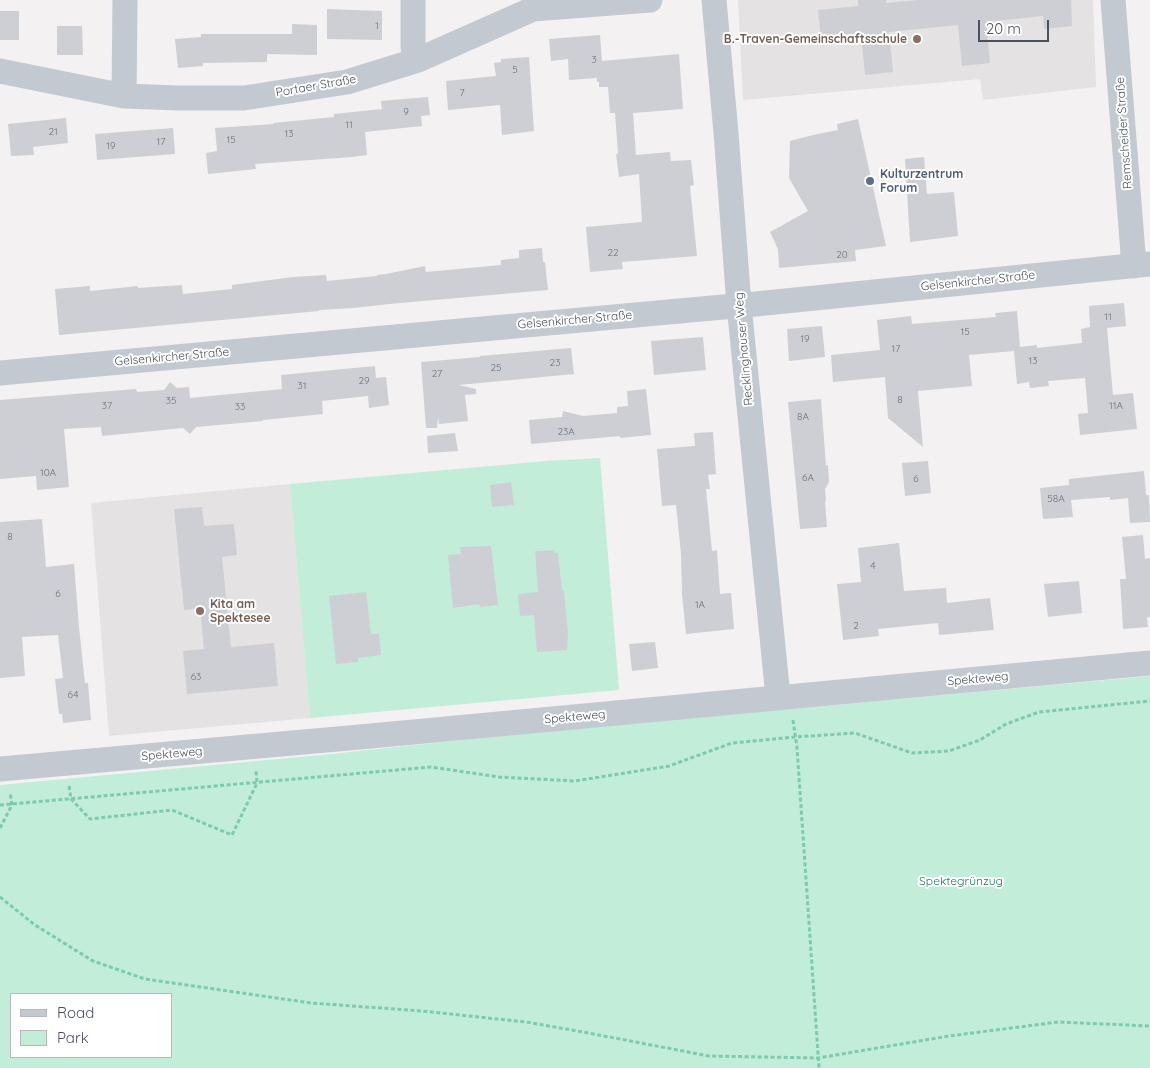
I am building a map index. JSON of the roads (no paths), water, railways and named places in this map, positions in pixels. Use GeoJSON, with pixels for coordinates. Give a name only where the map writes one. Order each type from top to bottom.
{"type":"FeatureCollection","features":[{"type":"Feature","properties":{"kind":"street"},"geometry":{"type":"LineString","coordinates":[[124,96],[125,0]]}},
{"type":"Feature","properties":{"kind":"street"},"geometry":{"type":"LineString","coordinates":[[414,0],[413,47],[418,60]]}},
{"type":"Feature","properties":{"kind":"street","name":"Portaer Straße"},"geometry":{"type":"LineString","coordinates":[[0,71],[124,96],[244,98],[347,82],[418,60],[533,9],[650,0]]}},
{"type":"Feature","properties":{"kind":"street","name":"Recklinghauser Weg"},"geometry":{"type":"LineString","coordinates":[[714,0],[739,305],[778,697]]}},
{"type":"Feature","properties":{"kind":"street","name":"Remscheider Straße"},"geometry":{"type":"LineString","coordinates":[[1113,0],[1142,265]]}},
{"type":"Feature","properties":{"kind":"street","name":"Gelsenkircher Straße"},"geometry":{"type":"LineString","coordinates":[[0,373],[739,305],[1142,265]]}},
{"type":"Feature","properties":{"kind":"street","name":"Spekteweg"},"geometry":{"type":"LineString","coordinates":[[4,769],[1150,663]]}},
{"type":"Feature","properties":{"kind":"place","name":"B.-Traven-Gemeinschaftsschule"},"geometry":{"type":"Point","coordinates":[917,39]}},
{"type":"Feature","properties":{"kind":"place","name":"Kulturzentrum Forum"},"geometry":{"type":"Point","coordinates":[870,181]}},
{"type":"Feature","properties":{"kind":"place","name":"Kita am Spektesee"},"geometry":{"type":"Point","coordinates":[200,611]}},
{"type":"Feature","properties":{"kind":"park label","name":"Spektegrünzug"},"geometry":{"type":"Point","coordinates":[961,881]}}]}
